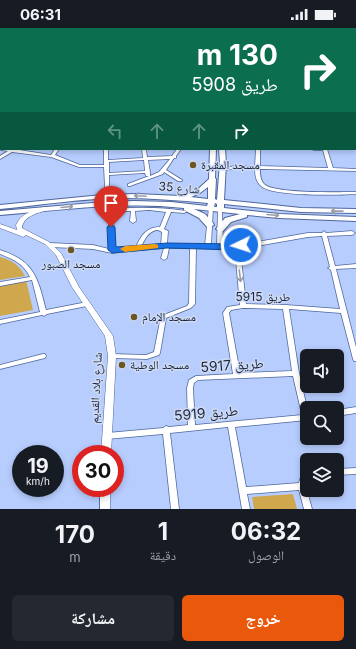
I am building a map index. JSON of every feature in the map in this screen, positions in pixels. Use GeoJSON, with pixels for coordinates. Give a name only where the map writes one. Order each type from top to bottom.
{"type":"FeatureCollection","features":[{"type":"Feature","properties":{"kind":"main road"},"geometry":{"type":"LineString","coordinates":[[211,205],[213,150]]}},
{"type":"Feature","properties":{"kind":"main road"},"geometry":{"type":"LineString","coordinates":[[220,206],[223,166],[222,150]]}},
{"type":"Feature","properties":{"kind":"main road"},"geometry":{"type":"LineString","coordinates":[[172,204],[198,192],[213,178]]}},
{"type":"Feature","properties":{"kind":"main road"},"geometry":{"type":"LineString","coordinates":[[222,186],[225,193],[229,197],[264,207]]}},
{"type":"Feature","properties":{"kind":"main road","name":"شارع 35"},"geometry":{"type":"LineString","coordinates":[[0,207],[97,197],[137,196],[172,204]]}},
{"type":"Feature","properties":{"kind":"main road","name":"شارع 35"},"geometry":{"type":"LineString","coordinates":[[0,213],[104,204],[211,205],[356,211]]}},
{"type":"Feature","properties":{"kind":"main road"},"geometry":{"type":"LineString","coordinates":[[172,204],[191,210],[202,216],[210,225]]}},
{"type":"Feature","properties":{"kind":"main road","name":"شارع 35"},"geometry":{"type":"LineString","coordinates":[[220,206],[254,214],[356,219]]}},
{"type":"Feature","properties":{"kind":"main road"},"geometry":{"type":"LineString","coordinates":[[220,229],[228,220],[238,216],[254,214]]}},
{"type":"Feature","properties":{"kind":"street"},"geometry":{"type":"LineString","coordinates":[[0,158],[12,150],[52,156],[79,166],[174,157]]}},
{"type":"Feature","properties":{"kind":"street"},"geometry":{"type":"LineString","coordinates":[[52,156],[57,150]]}},
{"type":"Feature","properties":{"kind":"street"},"geometry":{"type":"LineString","coordinates":[[106,150],[107,187]]}},
{"type":"Feature","properties":{"kind":"street"},"geometry":{"type":"LineString","coordinates":[[144,150],[149,179]]}},
{"type":"Feature","properties":{"kind":"street"},"geometry":{"type":"LineString","coordinates":[[130,185],[149,179],[165,171],[178,150]]}},
{"type":"Feature","properties":{"kind":"street"},"geometry":{"type":"LineString","coordinates":[[258,150],[260,182],[267,189],[302,192],[356,193]]}},
{"type":"Feature","properties":{"kind":"street"},"geometry":{"type":"LineString","coordinates":[[325,150],[331,169]]}},
{"type":"Feature","properties":{"kind":"street"},"geometry":{"type":"LineString","coordinates":[[223,166],[356,170]]}},
{"type":"Feature","properties":{"kind":"street"},"geometry":{"type":"LineString","coordinates":[[165,171],[180,180]]}},
{"type":"Feature","properties":{"kind":"street"},"geometry":{"type":"LineString","coordinates":[[106,174],[148,172]]}},
{"type":"Feature","properties":{"kind":"street"},"geometry":{"type":"LineString","coordinates":[[162,228],[172,204]]}},
{"type":"Feature","properties":{"kind":"street"},"geometry":{"type":"LineString","coordinates":[[99,210],[133,209],[172,204],[184,212]]}},
{"type":"Feature","properties":{"kind":"street"},"geometry":{"type":"LineString","coordinates":[[208,246],[211,205]]}},
{"type":"Feature","properties":{"kind":"street"},"geometry":{"type":"LineString","coordinates":[[220,206],[220,246]]}},
{"type":"Feature","properties":{"kind":"street","name":"شارع بلاد القديم"},"geometry":{"type":"LineString","coordinates":[[45,209],[28,216],[18,225],[21,231],[50,245],[65,263],[87,304],[109,336],[112,356],[106,445]]}},
{"type":"Feature","properties":{"kind":"street"},"geometry":{"type":"LineString","coordinates":[[133,209],[133,221]]}},
{"type":"Feature","properties":{"kind":"street"},"geometry":{"type":"LineString","coordinates":[[111,215],[112,250]]}},
{"type":"Feature","properties":{"kind":"street","name":"شارع بلاد القديم"},"geometry":{"type":"LineString","coordinates":[[0,226],[50,245]]}},
{"type":"Feature","properties":{"kind":"street"},"geometry":{"type":"LineString","coordinates":[[138,248],[147,232],[154,228],[162,228]]}},
{"type":"Feature","properties":{"kind":"street"},"geometry":{"type":"LineString","coordinates":[[162,228],[165,231],[166,246],[164,258]]}},
{"type":"Feature","properties":{"kind":"street"},"geometry":{"type":"LineString","coordinates":[[50,245],[93,247],[112,250],[166,246],[236,247],[324,234],[354,233]]}},
{"type":"Feature","properties":{"kind":"street"},"geometry":{"type":"LineString","coordinates":[[324,234],[342,311],[354,344],[356,359]]}},
{"type":"Feature","properties":{"kind":"street"},"geometry":{"type":"LineString","coordinates":[[112,356],[154,355],[158,351],[161,321],[163,317],[189,307],[192,304],[192,246]]}},
{"type":"Feature","properties":{"kind":"street"},"geometry":{"type":"LineString","coordinates":[[236,247],[243,306]]}},
{"type":"Feature","properties":{"kind":"street"},"geometry":{"type":"LineString","coordinates":[[0,252],[24,263],[29,267],[34,278],[44,314]]}},
{"type":"Feature","properties":{"kind":"street"},"geometry":{"type":"LineString","coordinates":[[331,268],[356,266]]}},
{"type":"Feature","properties":{"kind":"street"},"geometry":{"type":"LineString","coordinates":[[0,284],[34,278]]}},
{"type":"Feature","properties":{"kind":"street"},"geometry":{"type":"LineString","coordinates":[[0,322],[87,304]]}},
{"type":"Feature","properties":{"kind":"street","name":"طريق 5915"},"geometry":{"type":"LineString","coordinates":[[237,376],[226,311],[229,308],[243,306],[286,307],[342,311]]}},
{"type":"Feature","properties":{"kind":"street"},"geometry":{"type":"LineString","coordinates":[[286,307],[296,373],[302,401]]}},
{"type":"Feature","properties":{"kind":"street"},"geometry":{"type":"LineString","coordinates":[[0,367],[43,356]]}},
{"type":"Feature","properties":{"kind":"street","name":"طريق 5917"},"geometry":{"type":"LineString","coordinates":[[192,427],[191,382],[196,378],[296,373]]}},
{"type":"Feature","properties":{"kind":"street"},"geometry":{"type":"LineString","coordinates":[[344,412],[356,410]]}},
{"type":"Feature","properties":{"kind":"street","name":"طريق 5919"},"geometry":{"type":"LineString","coordinates":[[107,436],[166,429],[300,418]]}},
{"type":"Feature","properties":{"kind":"street"},"geometry":{"type":"LineString","coordinates":[[230,424],[246,509]]}},
{"type":"Feature","properties":{"kind":"street"},"geometry":{"type":"LineString","coordinates":[[166,429],[175,509]]}},
{"type":"Feature","properties":{"kind":"street"},"geometry":{"type":"LineString","coordinates":[[344,472],[356,471]]}},
{"type":"Feature","properties":{"kind":"street"},"geometry":{"type":"LineString","coordinates":[[243,491],[300,486]]}},
{"type":"Feature","properties":{"kind":"street"},"geometry":{"type":"LineString","coordinates":[[105,497],[105,509]]}},
{"type":"Feature","properties":{"kind":"street"},"geometry":{"type":"LineString","coordinates":[[305,497],[308,509]]}},
{"type":"Feature","properties":{"kind":"shaded area"},"geometry":{"type":"Polygon","coordinates":[[[0,257],[15,264],[25,276],[0,280],[0,257]]]}},
{"type":"Feature","properties":{"kind":"shaded area"},"geometry":{"type":"Polygon","coordinates":[[[26,280],[33,310],[0,316],[0,285],[26,280]]]}},
{"type":"Feature","properties":{"kind":"shaded area"},"geometry":{"type":"Polygon","coordinates":[[[293,494],[297,509],[254,509],[252,497],[293,494]]]}},
{"type":"Feature","properties":{"kind":"slow traffic"},"geometry":{"type":"LineString","coordinates":[[125,249],[155,247]]}},
{"type":"Feature","properties":{"kind":"place","name":"مسجد المقبرة"},"geometry":{"type":"Point","coordinates":[193,165]}},
{"type":"Feature","properties":{"kind":"place","name":"مسجد الصبور"},"geometry":{"type":"Point","coordinates":[71,250]}},
{"type":"Feature","properties":{"kind":"place","name":"مسجد الإمام"},"geometry":{"type":"Point","coordinates":[134,317]}},
{"type":"Feature","properties":{"kind":"place","name":"مسجد الوطية"},"geometry":{"type":"Point","coordinates":[122,365]}},
{"type":"Feature","properties":{"kind":"route"},"geometry":{"type":"LineString","coordinates":[[111,227],[112,250],[187,245],[236,247],[241,245]]}}]}
